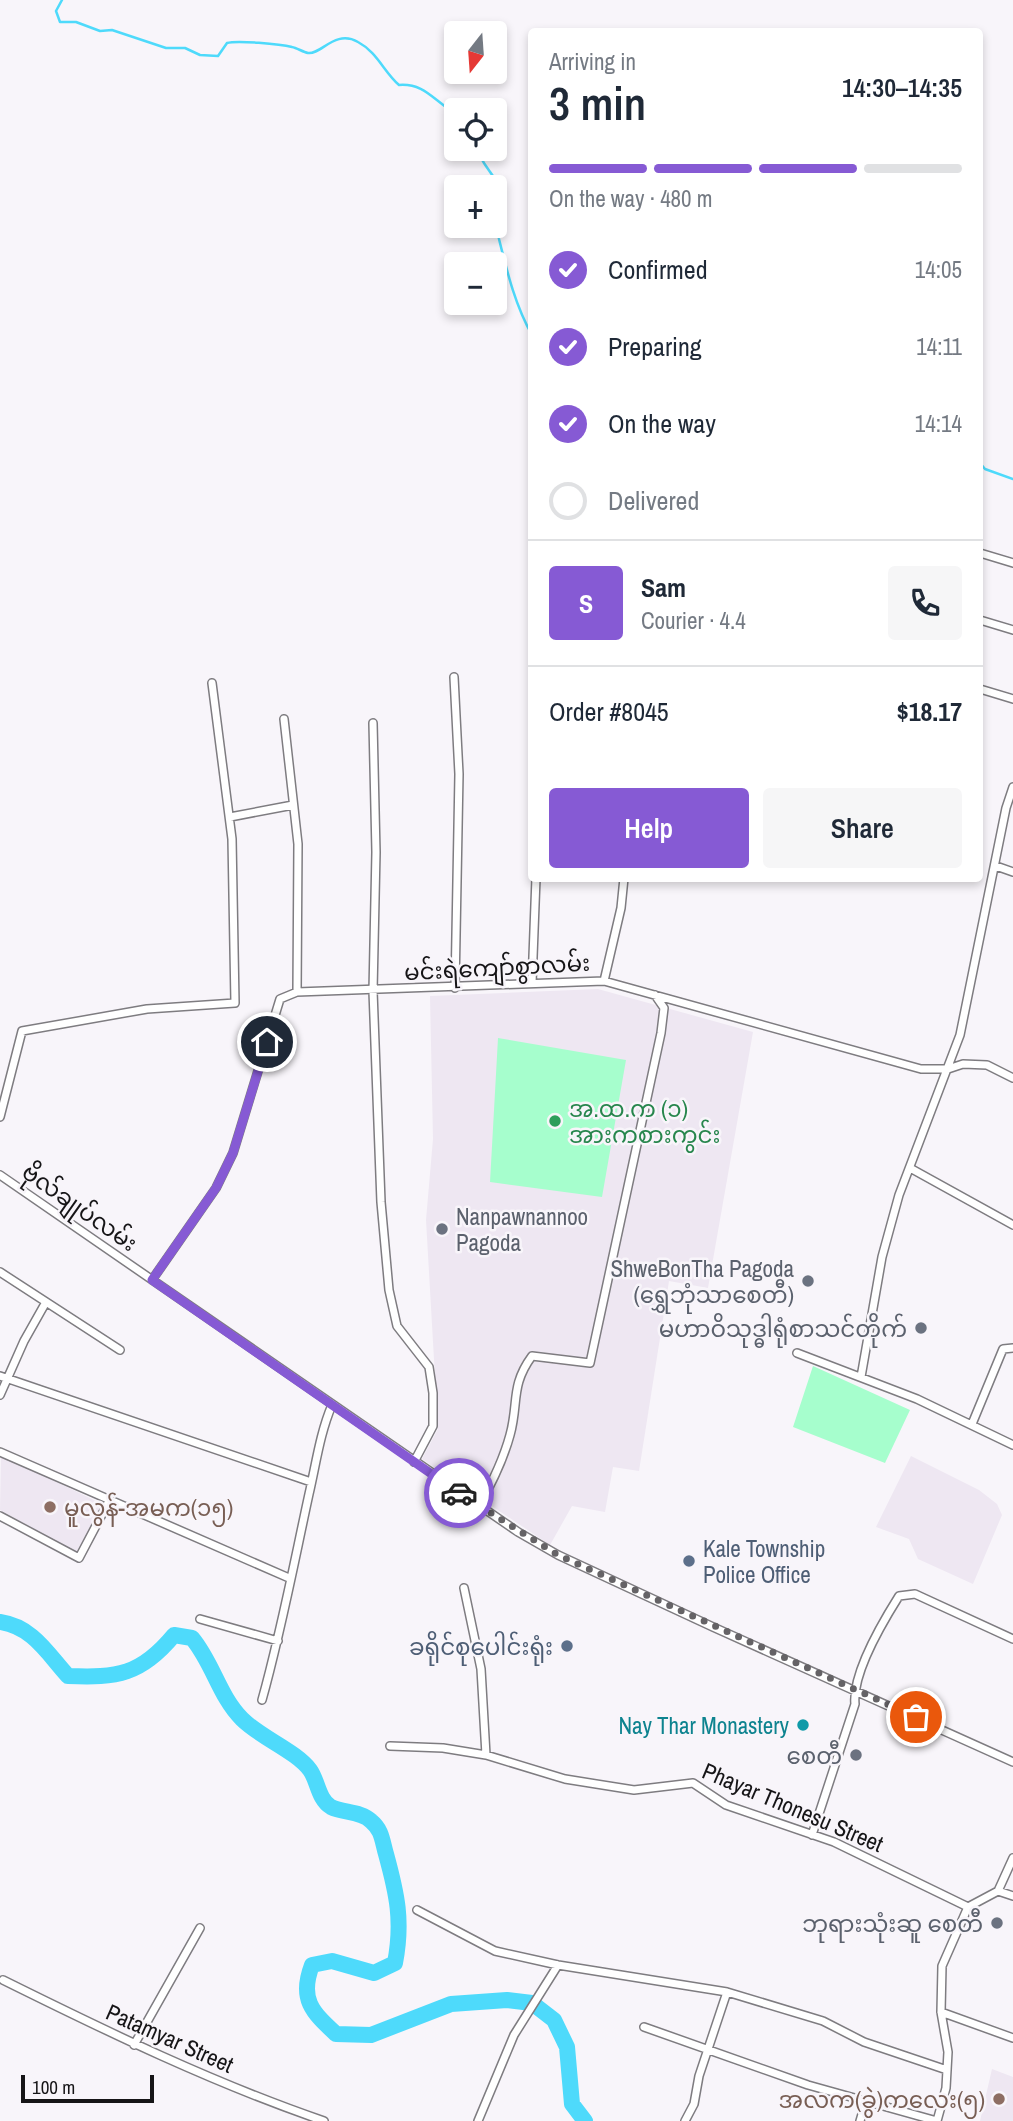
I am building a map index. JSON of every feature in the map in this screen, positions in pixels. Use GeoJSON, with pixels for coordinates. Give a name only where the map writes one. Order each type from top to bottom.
{"type":"FeatureCollection","features":[{"type":"Feature","properties":{"kind":"street"},"geometry":{"type":"LineString","coordinates":[[983,554],[1013,563]]}},
{"type":"Feature","properties":{"kind":"street"},"geometry":{"type":"LineString","coordinates":[[983,621],[1013,630]]}},
{"type":"Feature","properties":{"kind":"street"},"geometry":{"type":"LineString","coordinates":[[454,677],[459,774],[455,988]]}},
{"type":"Feature","properties":{"kind":"street"},"geometry":{"type":"LineString","coordinates":[[0,1117],[22,1031],[147,1009],[234,1003],[230,817],[212,683]]}},
{"type":"Feature","properties":{"kind":"street"},"geometry":{"type":"LineString","coordinates":[[983,690],[1013,699]]}},
{"type":"Feature","properties":{"kind":"street"},"geometry":{"type":"LineString","coordinates":[[152,1280],[216,1188],[233,1153],[280,999],[297,992],[298,844],[284,719]]}},
{"type":"Feature","properties":{"kind":"street"},"geometry":{"type":"LineString","coordinates":[[373,723],[376,1112],[389,1290],[397,1326],[429,1367],[433,1393],[433,1426],[414,1462]]}},
{"type":"Feature","properties":{"kind":"street"},"geometry":{"type":"LineString","coordinates":[[861,1377],[882,1257],[899,1195],[960,1035],[1006,808],[1013,787]]}},
{"type":"Feature","properties":{"kind":"street"},"geometry":{"type":"LineString","coordinates":[[230,817],[293,806]]}},
{"type":"Feature","properties":{"kind":"street"},"geometry":{"type":"LineString","coordinates":[[996,866],[1013,872]]}},
{"type":"Feature","properties":{"kind":"street"},"geometry":{"type":"LineString","coordinates":[[532,983],[536,882]]}},
{"type":"Feature","properties":{"kind":"street"},"geometry":{"type":"LineString","coordinates":[[604,981],[621,908],[624,882]]}},
{"type":"Feature","properties":{"kind":"street","name":"မင်းရဲကျော်စွာလမ်း"},"geometry":{"type":"LineString","coordinates":[[297,992],[373,992],[604,981],[921,1069],[948,1069],[963,1064],[987,1065],[1013,1079]]}},
{"type":"Feature","properties":{"kind":"street"},"geometry":{"type":"LineString","coordinates":[[479,1506],[499,1471],[511,1432],[519,1373],[532,1356],[590,1363],[661,1033],[664,1009],[654,994]]}},
{"type":"Feature","properties":{"kind":"street"},"geometry":{"type":"LineString","coordinates":[[911,1168],[1013,1225]]}},
{"type":"Feature","properties":{"kind":"street","name":"ဗိုလ်ချုပ်လမ်း"},"geometry":{"type":"LineString","coordinates":[[0,1175],[414,1462],[558,1555],[1013,1762]]}},
{"type":"Feature","properties":{"kind":"street"},"geometry":{"type":"LineString","coordinates":[[0,1272],[120,1350]]}},
{"type":"Feature","properties":{"kind":"street"},"geometry":{"type":"LineString","coordinates":[[0,1395],[3,1377],[46,1302]]}},
{"type":"Feature","properties":{"kind":"street"},"geometry":{"type":"LineString","coordinates":[[972,1424],[1003,1349],[1013,1348]]}},
{"type":"Feature","properties":{"kind":"street"},"geometry":{"type":"LineString","coordinates":[[797,1353],[972,1424],[1013,1445]]}},
{"type":"Feature","properties":{"kind":"street"},"geometry":{"type":"LineString","coordinates":[[3,1377],[311,1482]]}},
{"type":"Feature","properties":{"kind":"street"},"geometry":{"type":"LineString","coordinates":[[262,1700],[287,1604],[289,1578],[317,1450],[332,1405]]}},
{"type":"Feature","properties":{"kind":"street"},"geometry":{"type":"LineString","coordinates":[[0,1452],[289,1578]]}},
{"type":"Feature","properties":{"kind":"street"},"geometry":{"type":"LineString","coordinates":[[0,1516],[79,1558],[109,1500]]}},
{"type":"Feature","properties":{"kind":"street"},"geometry":{"type":"LineString","coordinates":[[464,1588],[481,1669],[486,1755]]}},
{"type":"Feature","properties":{"kind":"street"},"geometry":{"type":"LineString","coordinates":[[813,1835],[855,1704],[853,1689],[885,1618],[899,1596],[915,1594],[1013,1639]]}},
{"type":"Feature","properties":{"kind":"street"},"geometry":{"type":"LineString","coordinates":[[200,1619],[278,1641]]}},
{"type":"Feature","properties":{"kind":"street","name":"Phayar Thonesu Street"},"geometry":{"type":"LineString","coordinates":[[390,1746],[443,1748],[486,1755],[565,1779],[634,1790],[693,1783],[726,1805],[813,1835],[968,1906]]}},
{"type":"Feature","properties":{"kind":"street"},"geometry":{"type":"LineString","coordinates":[[644,2027],[808,2085],[937,2121],[946,2088],[948,2052],[940,2012],[942,1966],[968,1906],[998,1891],[1013,1857]]}},
{"type":"Feature","properties":{"kind":"street"},"geometry":{"type":"LineString","coordinates":[[998,1891],[1013,1896]]}},
{"type":"Feature","properties":{"kind":"street"},"geometry":{"type":"LineString","coordinates":[[417,1910],[495,1951],[558,1965],[727,1992],[823,2021],[864,2042],[947,2070]]}},
{"type":"Feature","properties":{"kind":"street"},"geometry":{"type":"LineString","coordinates":[[134,2045],[200,1928]]}},
{"type":"Feature","properties":{"kind":"street"},"geometry":{"type":"LineString","coordinates":[[478,2121],[514,2035],[558,1965]]}},
{"type":"Feature","properties":{"kind":"street","name":"Patamyar Street"},"geometry":{"type":"LineString","coordinates":[[3,1980],[134,2045],[267,2101],[324,2121]]}},
{"type":"Feature","properties":{"kind":"street"},"geometry":{"type":"LineString","coordinates":[[685,2121],[694,2104],[699,2076],[727,1992]]}},
{"type":"Feature","properties":{"kind":"street"},"geometry":{"type":"LineString","coordinates":[[940,2012],[1013,2038]]}},
{"type":"Feature","properties":{"kind":"street"},"geometry":{"type":"LineString","coordinates":[[860,2121],[866,2101]]}},
{"type":"Feature","properties":{"kind":"shaded area"},"geometry":{"type":"Polygon","coordinates":[[[598,989],[753,1032],[708,1288],[669,1281],[639,1471],[613,1467],[605,1512],[572,1506],[550,1545],[422,1459],[438,1429],[426,1220],[433,1139],[430,996],[598,989]]]}},
{"type":"Feature","properties":{"kind":"shaded area","name":"မူလွန်-အမက(၁၅)"},"geometry":{"type":"Polygon","coordinates":[[[1,1455],[102,1504],[79,1554],[0,1510],[1,1455]]]}},
{"type":"Feature","properties":{"kind":"shaded area"},"geometry":{"type":"Polygon","coordinates":[[[911,1456],[979,1490],[997,1504],[1002,1515],[973,1584],[918,1559],[909,1539],[876,1527],[911,1456]]]}},
{"type":"Feature","properties":{"kind":"shaded area","name":"အလက(ခွဲ)ကလေး(၅)"},"geometry":{"type":"Polygon","coordinates":[[[992,2069],[1013,2077],[1013,2121],[980,2121],[992,2069]]]}},
{"type":"Feature","properties":{"kind":"green space","name":"အ.ထ.က (၁) အားကစားကွင်း"},"geometry":{"type":"Polygon","coordinates":[[[498,1038],[626,1060],[602,1197],[490,1182],[498,1038]]]}},
{"type":"Feature","properties":{"kind":"green space"},"geometry":{"type":"Polygon","coordinates":[[[813,1366],[910,1410],[885,1463],[793,1427],[813,1366]]]}},
{"type":"Feature","properties":{"kind":"waterway"},"geometry":{"type":"LineString","coordinates":[[62,0],[56,11],[60,22],[76,22],[100,31],[112,30],[166,48],[185,48],[200,55],[218,56],[227,43],[240,42],[286,46],[313,53],[336,40],[350,39],[365,46],[399,85],[423,90],[444,105]]}},
{"type":"Feature","properties":{"kind":"waterway"},"geometry":{"type":"LineString","coordinates":[[483,161],[498,185],[499,239],[508,276],[528,328]]}},
{"type":"Feature","properties":{"kind":"waterway"},"geometry":{"type":"LineString","coordinates":[[983,467],[1013,479]]}},
{"type":"Feature","properties":{"kind":"waterway"},"geometry":{"type":"LineString","coordinates":[[0,1622],[22,1629],[30,1635],[68,1676],[101,1676],[127,1671],[150,1659],[174,1635],[192,1638],[227,1700],[242,1719],[304,1763],[313,1774],[327,1804],[367,1818],[375,1824],[381,1836],[398,1908],[399,1934],[395,1963],[374,1973],[332,1961],[312,1965],[308,1977],[308,1996],[320,2019],[336,2034],[371,2035],[451,2004],[507,2000],[532,2003],[554,2020],[567,2047],[572,2104],[585,2121]]}},
{"type":"Feature","properties":{"kind":"way so far"},"geometry":{"type":"LineString","coordinates":[[459,1493],[558,1555],[916,1717]]}},
{"type":"Feature","properties":{"kind":"place","name":"အ.ထ.က (၁) အားကစားကွင်း"},"geometry":{"type":"Point","coordinates":[555,1121]}},
{"type":"Feature","properties":{"kind":"place","name":"Nanpawnannoo Pagoda"},"geometry":{"type":"Point","coordinates":[442,1229]}},
{"type":"Feature","properties":{"kind":"place","name":"ShweBonTha Pagoda (ရွှေဘုံသာစေတီ)"},"geometry":{"type":"Point","coordinates":[808,1281]}},
{"type":"Feature","properties":{"kind":"place","name":"မဟာဝိသုဒ္ဓါရုံစာသင်တိုက်"},"geometry":{"type":"Point","coordinates":[921,1328]}},
{"type":"Feature","properties":{"kind":"place","name":"မူလွန်-အမက(၁၅)"},"geometry":{"type":"Point","coordinates":[50,1507]}},
{"type":"Feature","properties":{"kind":"place","name":"Kale Township Police Office"},"geometry":{"type":"Point","coordinates":[689,1561]}},
{"type":"Feature","properties":{"kind":"place","name":"ခရိုင်စုပေါင်းရုံး"},"geometry":{"type":"Point","coordinates":[567,1646]}},
{"type":"Feature","properties":{"kind":"place","name":"Nay Thar Monastery"},"geometry":{"type":"Point","coordinates":[803,1725]}},
{"type":"Feature","properties":{"kind":"place","name":"စေတီ"},"geometry":{"type":"Point","coordinates":[856,1755]}},
{"type":"Feature","properties":{"kind":"place","name":"ဘုရားသုံးဆူ စေတီ"},"geometry":{"type":"Point","coordinates":[997,1923]}},
{"type":"Feature","properties":{"kind":"place","name":"အလက(ခွဲ)ကလေး(၅)"},"geometry":{"type":"Point","coordinates":[999,2099]}},
{"type":"Feature","properties":{"kind":"route"},"geometry":{"type":"LineString","coordinates":[[267,1042],[233,1153],[216,1188],[152,1280],[459,1493]]}}]}
